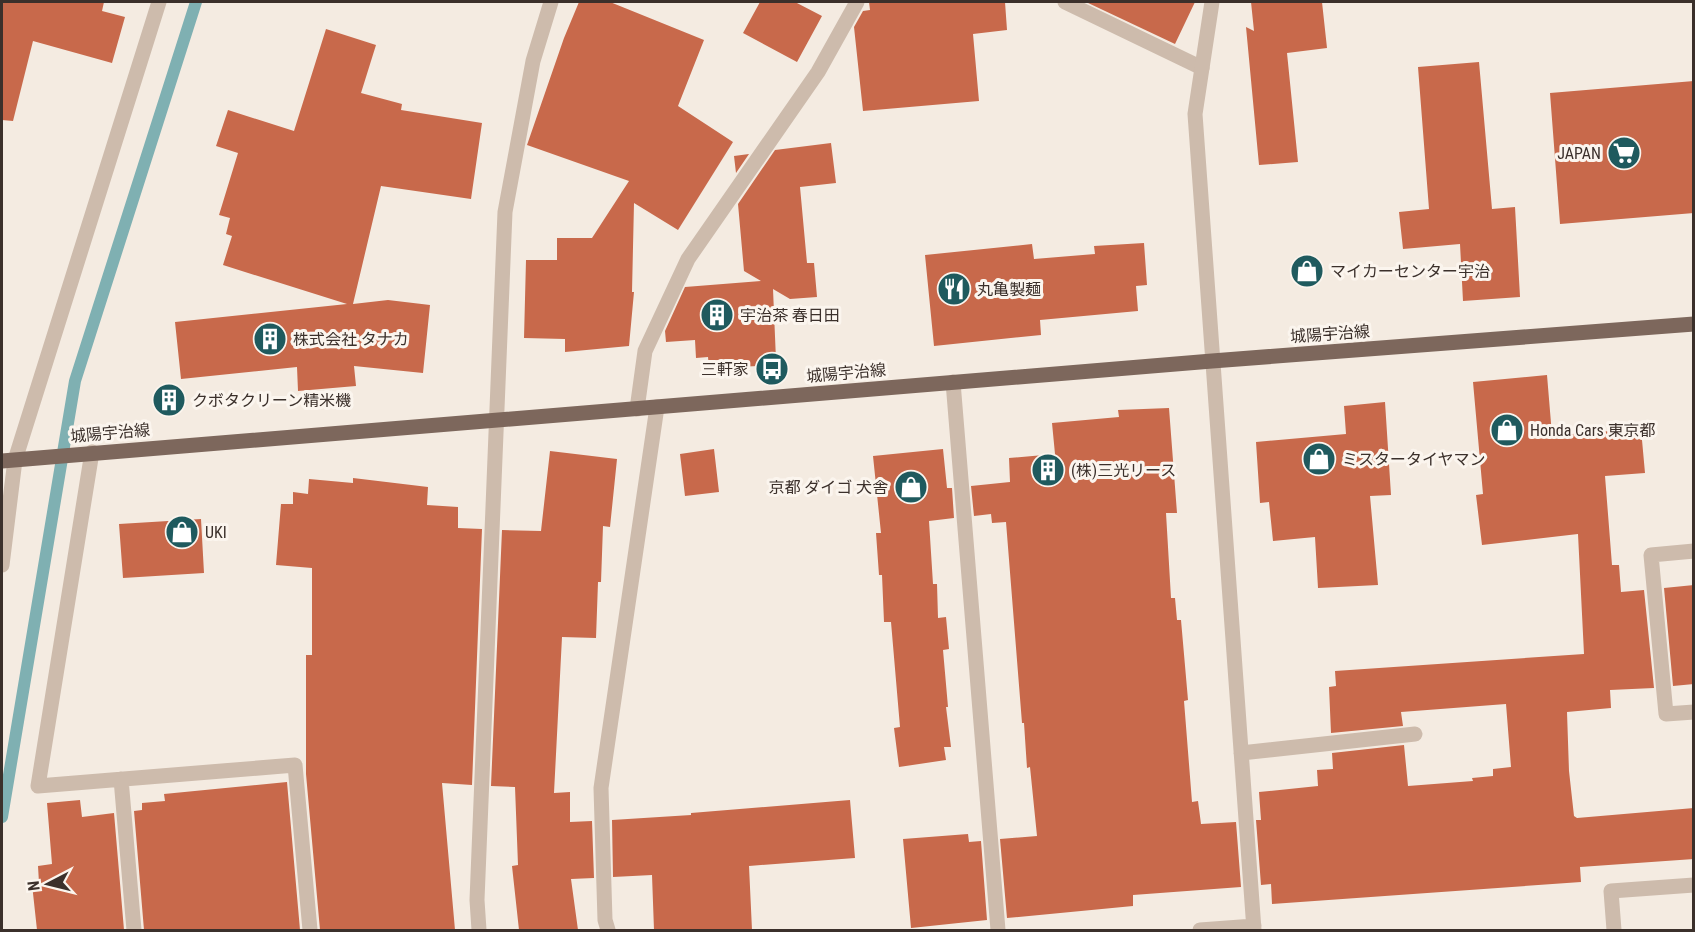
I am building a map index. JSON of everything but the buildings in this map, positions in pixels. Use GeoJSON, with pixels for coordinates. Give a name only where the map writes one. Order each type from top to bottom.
{"type":"FeatureCollection","features":[{"type":"Feature","properties":{"kind":"main road","name":"城陽宇治線"},"geometry":{"type":"LineString","coordinates":[[8,460],[1212,361],[1694,324]]}},
{"type":"Feature","properties":{"kind":"street"},"geometry":{"type":"LineString","coordinates":[[2,564],[8,460],[159,2]]}},
{"type":"Feature","properties":{"kind":"street"},"geometry":{"type":"LineString","coordinates":[[479,930],[477,900],[505,212],[533,61],[551,2]]}},
{"type":"Feature","properties":{"kind":"street"},"geometry":{"type":"LineString","coordinates":[[637,409],[645,351],[688,259],[818,72],[857,2]]}},
{"type":"Feature","properties":{"kind":"street"},"geometry":{"type":"LineString","coordinates":[[1065,2],[1202,68]]}},
{"type":"Feature","properties":{"kind":"street"},"geometry":{"type":"LineString","coordinates":[[1200,930],[1254,928],[1195,114],[1212,2]]}},
{"type":"Feature","properties":{"kind":"street"},"geometry":{"type":"LineString","coordinates":[[953,382],[998,930]]}},
{"type":"Feature","properties":{"kind":"street"},"geometry":{"type":"LineString","coordinates":[[608,930],[605,920],[601,788],[657,407]]}},
{"type":"Feature","properties":{"kind":"street"},"geometry":{"type":"LineString","coordinates":[[86,453],[38,786],[295,765],[309,930]]}},
{"type":"Feature","properties":{"kind":"street"},"geometry":{"type":"LineString","coordinates":[[1694,551],[1652,555],[1666,714],[1694,712]]}},
{"type":"Feature","properties":{"kind":"street"},"geometry":{"type":"LineString","coordinates":[[1241,753],[1415,734]]}},
{"type":"Feature","properties":{"kind":"street"},"geometry":{"type":"LineString","coordinates":[[121,779],[134,930]]}},
{"type":"Feature","properties":{"kind":"street"},"geometry":{"type":"LineString","coordinates":[[1614,930],[1611,891],[1694,885]]}},
{"type":"Feature","properties":{"kind":"waterway"},"geometry":{"type":"LineString","coordinates":[[2,817],[75,381],[196,2]]}},
{"type":"Feature","properties":{"kind":"place","name":"JAPAN"},"geometry":{"type":"Point","coordinates":[1624,153]}},
{"type":"Feature","properties":{"kind":"place","name":"マイカーセンター宇治"},"geometry":{"type":"Point","coordinates":[1307,271]}},
{"type":"Feature","properties":{"kind":"place","name":"丸亀製麺"},"geometry":{"type":"Point","coordinates":[954,289]}},
{"type":"Feature","properties":{"kind":"place","name":"宇治茶 春日田"},"geometry":{"type":"Point","coordinates":[717,315]}},
{"type":"Feature","properties":{"kind":"place","name":"株式会社 タナカ"},"geometry":{"type":"Point","coordinates":[270,339]}},
{"type":"Feature","properties":{"kind":"place","name":"三軒家"},"geometry":{"type":"Point","coordinates":[772,369]}},
{"type":"Feature","properties":{"kind":"place","name":"クボタクリーン精米機"},"geometry":{"type":"Point","coordinates":[169,400]}},
{"type":"Feature","properties":{"kind":"place","name":"Honda Cars 東京都"},"geometry":{"type":"Point","coordinates":[1507,430]}},
{"type":"Feature","properties":{"kind":"place","name":"ミスタータイヤマン"},"geometry":{"type":"Point","coordinates":[1319,459]}},
{"type":"Feature","properties":{"kind":"place","name":"(株)三光リース"},"geometry":{"type":"Point","coordinates":[1048,470]}},
{"type":"Feature","properties":{"kind":"place","name":"京都 ダイゴ 犬舎"},"geometry":{"type":"Point","coordinates":[911,487]}},
{"type":"Feature","properties":{"kind":"place","name":"UKI"},"geometry":{"type":"Point","coordinates":[182,532]}}]}
